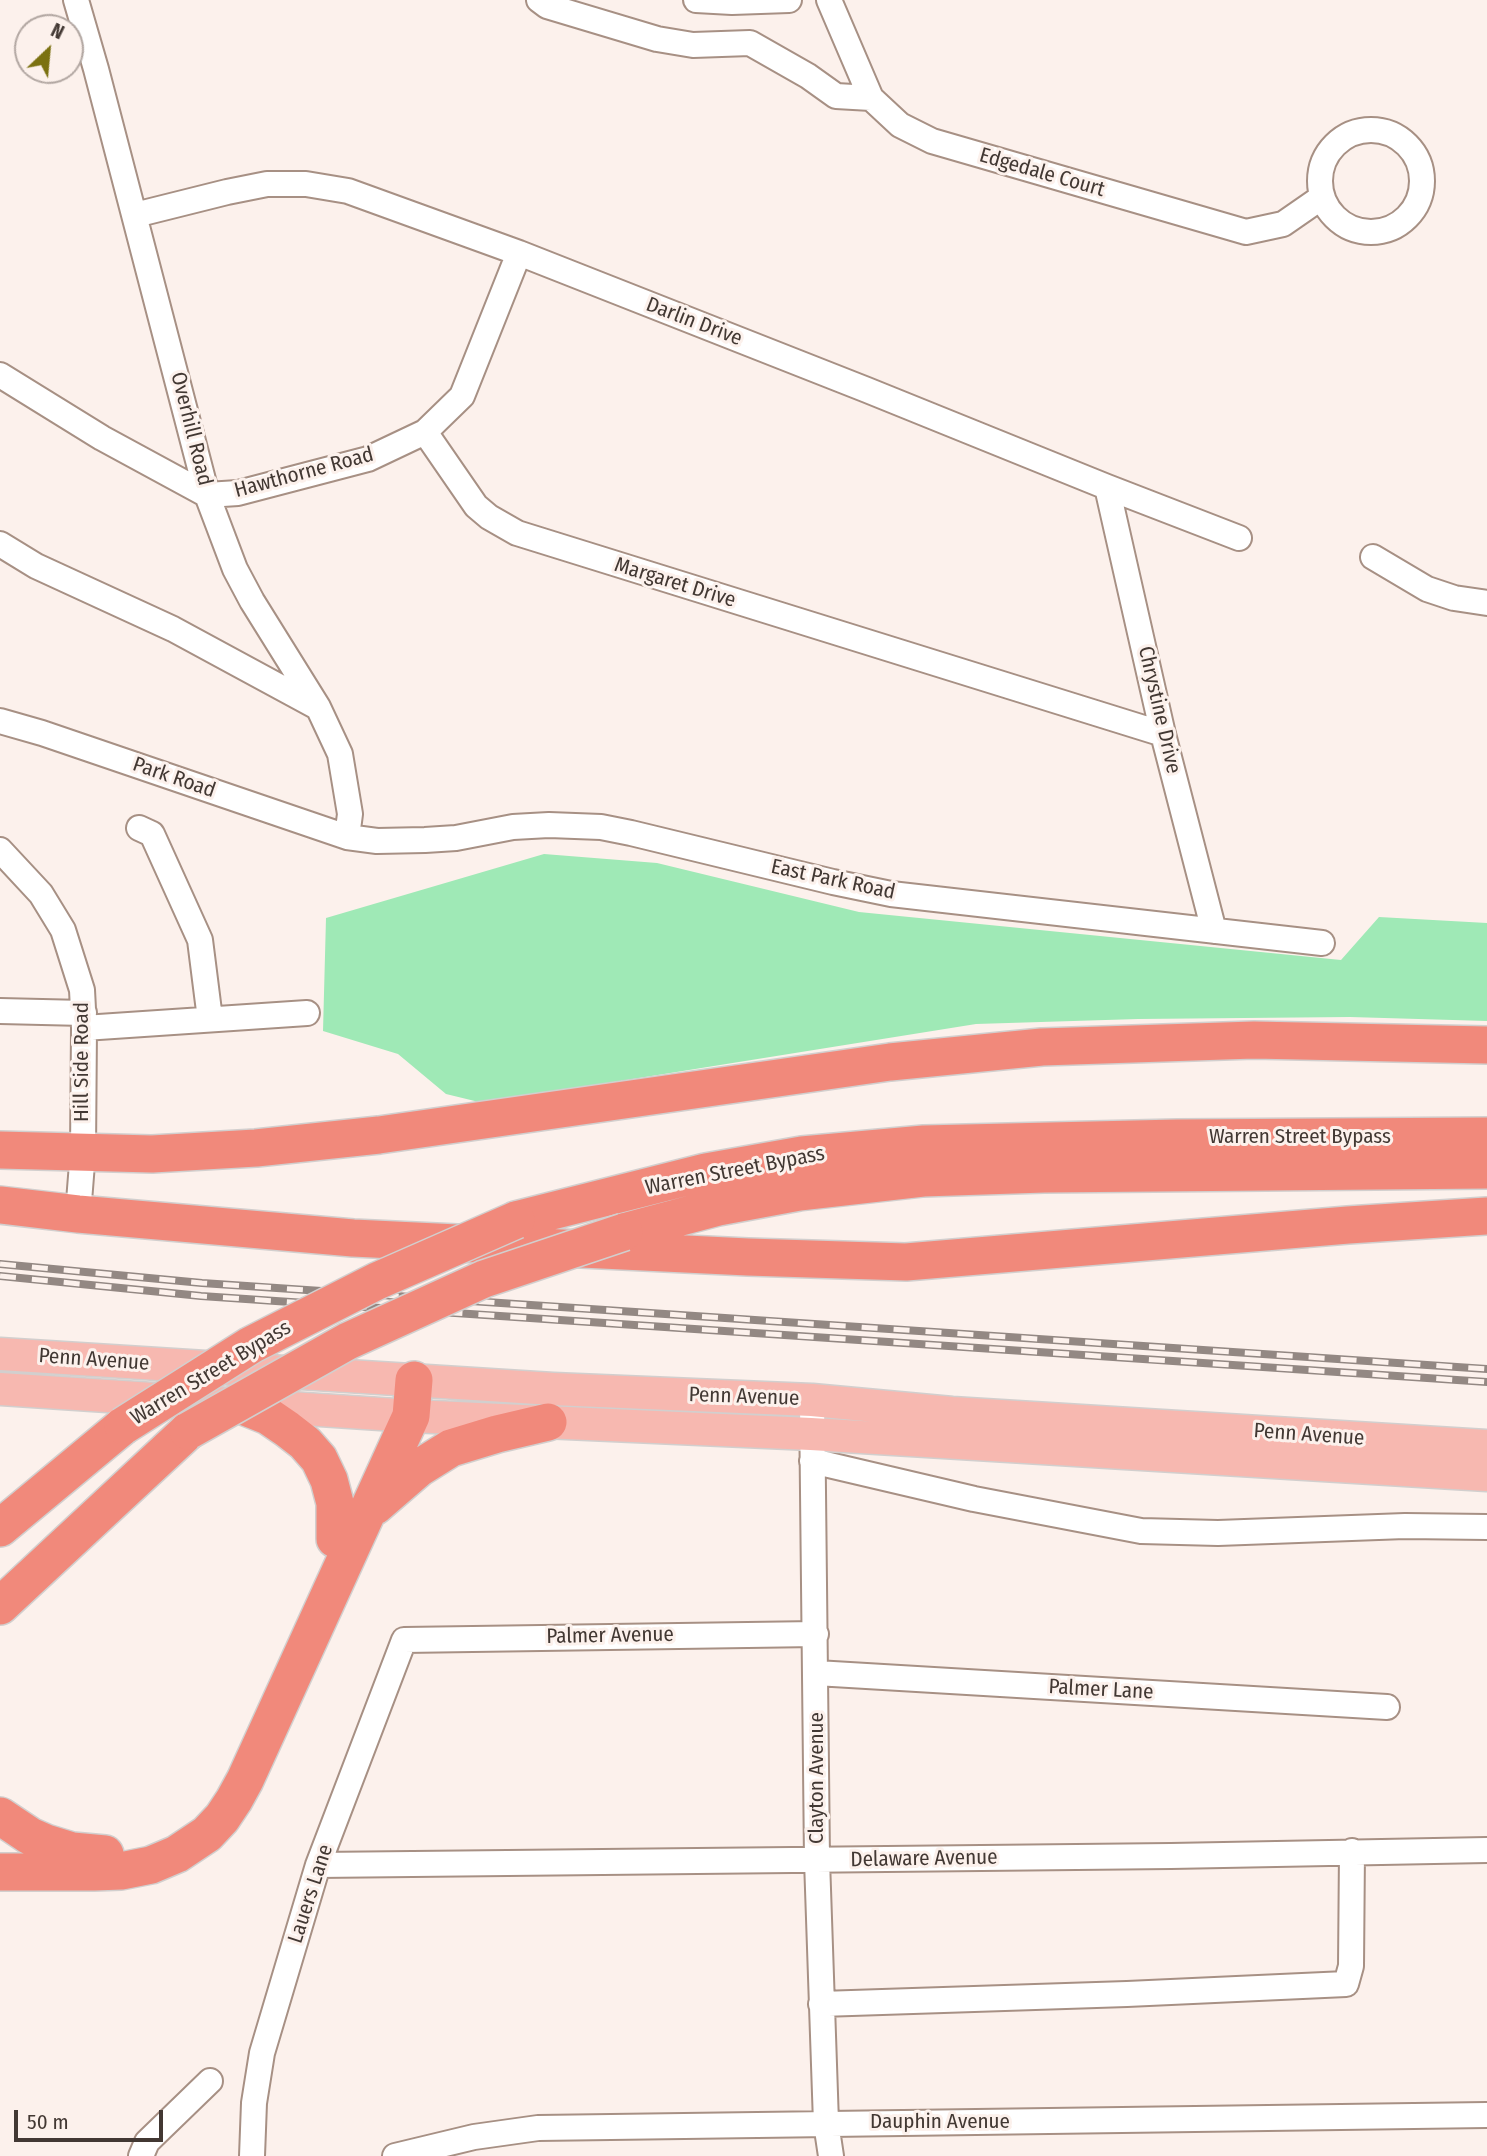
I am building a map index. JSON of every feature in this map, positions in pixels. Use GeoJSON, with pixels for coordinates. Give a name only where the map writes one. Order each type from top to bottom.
{"type":"FeatureCollection","features":[{"type":"Feature","properties":{"kind":"highway"},"geometry":{"type":"LineString","coordinates":[[0,1150],[152,1154],[270,1147],[379,1135],[890,1062],[1042,1047],[1254,1040],[1487,1045]]}},
{"type":"Feature","properties":{"kind":"highway","name":"Warren Street Bypass"},"geometry":{"type":"LineString","coordinates":[[123,1426],[251,1345],[377,1281],[516,1220],[706,1172],[802,1154],[924,1144],[1177,1138],[1487,1136]]}},
{"type":"Feature","properties":{"kind":"highway","name":"Warren Street Bypass"},"geometry":{"type":"LineString","coordinates":[[188,1431],[348,1341],[484,1279],[624,1232],[718,1208],[786,1195],[923,1178],[1044,1174],[1487,1170]]}},
{"type":"Feature","properties":{"kind":"highway"},"geometry":{"type":"LineString","coordinates":[[0,1205],[353,1238],[906,1262],[1487,1216]]}},
{"type":"Feature","properties":{"kind":"highway"},"geometry":{"type":"LineString","coordinates":[[0,1872],[121,1871],[164,1860],[207,1834],[234,1800],[245,1780],[366,1513],[414,1380]]}},
{"type":"Feature","properties":{"kind":"highway"},"geometry":{"type":"LineString","coordinates":[[238,1404],[268,1416],[305,1443],[319,1459],[330,1480],[335,1503],[335,1539]]}},
{"type":"Feature","properties":{"kind":"highway"},"geometry":{"type":"LineString","coordinates":[[0,1816],[46,1843],[72,1851],[95,1854],[146,1848],[168,1838],[195,1820],[219,1791],[229,1772],[335,1539],[402,1415]]}},
{"type":"Feature","properties":{"kind":"highway"},"geometry":{"type":"LineString","coordinates":[[366,1513],[419,1468],[451,1448],[548,1422]]}},
{"type":"Feature","properties":{"kind":"highway"},"geometry":{"type":"LineString","coordinates":[[0,1509],[123,1426]]}},
{"type":"Feature","properties":{"kind":"highway"},"geometry":{"type":"LineString","coordinates":[[0,1528],[123,1426]]}},
{"type":"Feature","properties":{"kind":"highway"},"geometry":{"type":"LineString","coordinates":[[0,1571],[82,1502],[188,1431]]}},
{"type":"Feature","properties":{"kind":"highway"},"geometry":{"type":"LineString","coordinates":[[0,1605],[188,1431]]}},
{"type":"Feature","properties":{"kind":"main road","name":"Penn Avenue"},"geometry":{"type":"LineString","coordinates":[[0,1354],[567,1390],[812,1400],[953,1413],[1487,1446]]}},
{"type":"Feature","properties":{"kind":"main road","name":"Penn Avenue"},"geometry":{"type":"LineString","coordinates":[[0,1389],[548,1422],[812,1448],[1487,1475]]}},
{"type":"Feature","properties":{"kind":"street","name":"Overhill Road"},"geometry":{"type":"LineString","coordinates":[[76,0],[207,495],[235,569],[317,707],[340,754],[350,814],[347,837]]}},
{"type":"Feature","properties":{"kind":"street"},"geometry":{"type":"LineString","coordinates":[[539,0],[547,6],[657,39],[693,45],[750,43],[808,76],[836,96],[871,98]]}},
{"type":"Feature","properties":{"kind":"street"},"geometry":{"type":"LineString","coordinates":[[696,0],[789,0]]}},
{"type":"Feature","properties":{"kind":"street","name":"Edgedale Court"},"geometry":{"type":"LineString","coordinates":[[829,0],[871,98],[900,125],[932,141],[1246,232],[1283,224],[1322,197]]}},
{"type":"Feature","properties":{"kind":"street"},"geometry":{"type":"LineString","coordinates":[[1366,130],[1382,130],[1398,137],[1419,160],[1423,187],[1420,199],[1411,215],[1401,224],[1384,231],[1362,232],[1345,225],[1331,213],[1322,197],[1321,167],[1325,157],[1336,143],[1348,135],[1366,130]]}},
{"type":"Feature","properties":{"kind":"street","name":"Darlin Drive"},"geometry":{"type":"LineString","coordinates":[[135,215],[267,184],[306,184],[348,191],[519,253],[1239,538]]}},
{"type":"Feature","properties":{"kind":"street"},"geometry":{"type":"LineString","coordinates":[[425,432],[462,396],[519,253]]}},
{"type":"Feature","properties":{"kind":"street","name":"Hawthorne Road"},"geometry":{"type":"LineString","coordinates":[[0,375],[102,438],[207,495],[238,493],[368,459],[425,432]]}},
{"type":"Feature","properties":{"kind":"street","name":"Margaret Drive"},"geometry":{"type":"LineString","coordinates":[[425,432],[476,506],[517,533],[1163,734]]}},
{"type":"Feature","properties":{"kind":"street","name":"Chrystine Drive"},"geometry":{"type":"LineString","coordinates":[[1107,488],[1163,734],[1214,931]]}},
{"type":"Feature","properties":{"kind":"street"},"geometry":{"type":"LineString","coordinates":[[0,544],[36,566],[173,629],[317,707]]}},
{"type":"Feature","properties":{"kind":"street"},"geometry":{"type":"LineString","coordinates":[[1373,557],[1427,589],[1454,598],[1487,603]]}},
{"type":"Feature","properties":{"kind":"street","name":"Park Road"},"geometry":{"type":"LineString","coordinates":[[0,721],[347,837]]}},
{"type":"Feature","properties":{"kind":"street","name":"East Park Road"},"geometry":{"type":"LineString","coordinates":[[347,837],[377,841],[425,840],[456,838],[513,827],[601,827],[891,894],[1322,943]]}},
{"type":"Feature","properties":{"kind":"street"},"geometry":{"type":"LineString","coordinates":[[139,828],[152,834],[200,940],[210,1019]]}},
{"type":"Feature","properties":{"kind":"street","name":"Hill Side Road"},"geometry":{"type":"LineString","coordinates":[[0,850],[41,894],[63,930],[82,990],[83,1151],[78,1214]]}},
{"type":"Feature","properties":{"kind":"street"},"geometry":{"type":"LineString","coordinates":[[0,1010],[84,1021],[210,1019],[307,1013]]}},
{"type":"Feature","properties":{"kind":"street","name":"Clayton Avenue"},"geometry":{"type":"LineString","coordinates":[[812,1400],[817,1860],[826,2123],[831,2156]]}},
{"type":"Feature","properties":{"kind":"street"},"geometry":{"type":"LineString","coordinates":[[812,1448],[974,1499],[1141,1531],[1218,1533],[1487,1527]]}},
{"type":"Feature","properties":{"kind":"street","name":"Palmer Avenue"},"geometry":{"type":"LineString","coordinates":[[404,1640],[816,1634]]}},
{"type":"Feature","properties":{"kind":"street","name":"Lauers Lane"},"geometry":{"type":"LineString","coordinates":[[253,2156],[254,2103],[262,2053],[318,1865],[404,1640]]}},
{"type":"Feature","properties":{"kind":"street","name":"Palmer Lane"},"geometry":{"type":"LineString","coordinates":[[816,1673],[1387,1707]]}},
{"type":"Feature","properties":{"kind":"street","name":"Delaware Avenue"},"geometry":{"type":"LineString","coordinates":[[318,1865],[1487,1850]]}},
{"type":"Feature","properties":{"kind":"street"},"geometry":{"type":"LineString","coordinates":[[821,2004],[1346,1984],[1351,1966],[1352,1851]]}},
{"type":"Feature","properties":{"kind":"street"},"geometry":{"type":"LineString","coordinates":[[141,2156],[147,2142],[210,2081]]}},
{"type":"Feature","properties":{"kind":"street","name":"Dauphin Avenue"},"geometry":{"type":"LineString","coordinates":[[395,2156],[474,2137],[538,2128],[1487,2115]]}},
{"type":"Feature","properties":{"kind":"green space"},"geometry":{"type":"Polygon","coordinates":[[[544,854],[657,863],[859,912],[1341,960],[1379,917],[1487,923],[1487,1021],[1350,1017],[976,1024],[483,1103],[446,1094],[398,1054],[323,1031],[326,918],[544,854]]]}},
{"type":"Feature","properties":{"kind":"railway"},"geometry":{"type":"LineString","coordinates":[[0,1264],[202,1283],[1487,1369]]}},
{"type":"Feature","properties":{"kind":"railway"},"geometry":{"type":"LineString","coordinates":[[0,1276],[201,1296],[1487,1382]]}}]}
